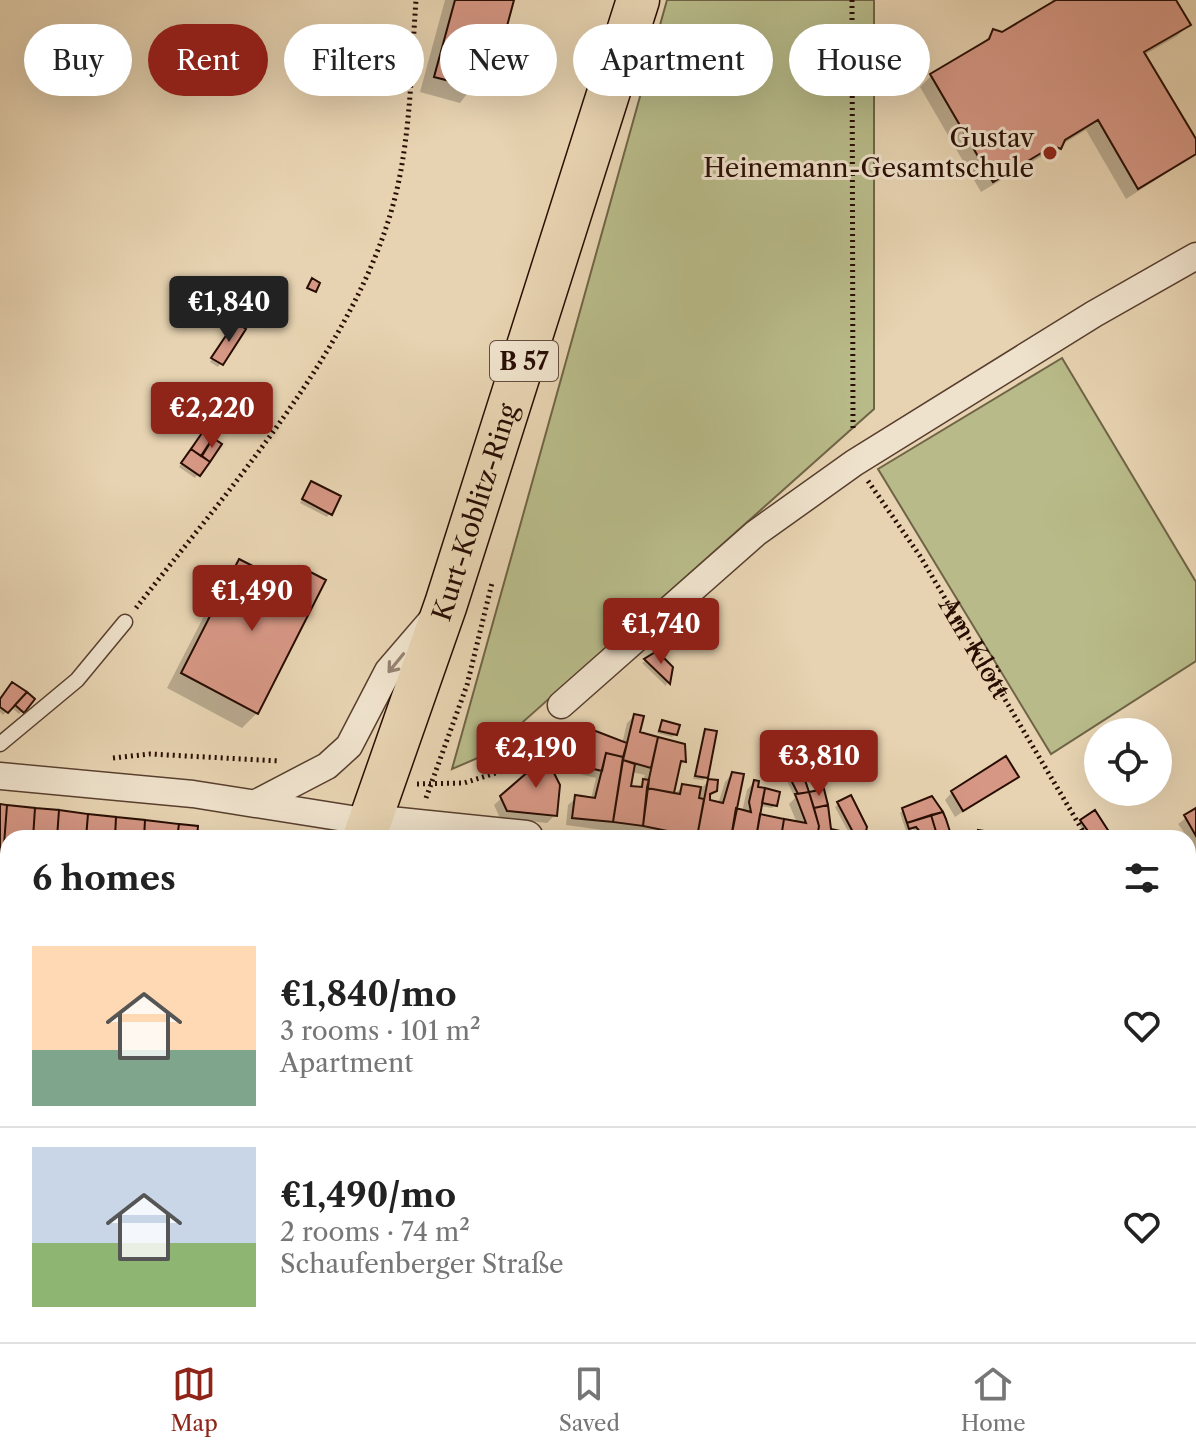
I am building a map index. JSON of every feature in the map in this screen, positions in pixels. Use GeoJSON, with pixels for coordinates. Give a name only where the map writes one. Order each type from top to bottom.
{"type":"FeatureCollection","features":[{"type":"Feature","properties":{"kind":"main road","name":"Kurt-Koblitz-Ring"},"geometry":{"type":"LineString","coordinates":[[367,830],[446,604],[638,0]]}},
{"type":"Feature","properties":{"kind":"street"},"geometry":{"type":"LineString","coordinates":[[561,705],[756,533],[854,463],[1094,314],[1196,256]]}},
{"type":"Feature","properties":{"kind":"street"},"geometry":{"type":"LineString","coordinates":[[256,803],[327,766],[349,746],[388,671],[446,604]]}},
{"type":"Feature","properties":{"kind":"street"},"geometry":{"type":"LineString","coordinates":[[0,776],[256,803],[367,830]]}},
{"type":"Feature","properties":{"kind":"lane"},"geometry":{"type":"LineString","coordinates":[[0,744],[77,680],[125,622]]}},
{"type":"Feature","properties":{"kind":"path"},"geometry":{"type":"LineString","coordinates":[[125,622],[279,420],[348,319],[393,205],[409,107],[416,0]]}},
{"type":"Feature","properties":{"kind":"path"},"geometry":{"type":"LineString","coordinates":[[852,0],[854,463]]}},
{"type":"Feature","properties":{"kind":"path","name":"Am Klött"},"geometry":{"type":"LineString","coordinates":[[854,463],[920,556],[1082,830]]}},
{"type":"Feature","properties":{"kind":"path"},"geometry":{"type":"LineString","coordinates":[[434,785],[464,783],[502,771],[561,705]]}},
{"type":"Feature","properties":{"kind":"path"},"geometry":{"type":"LineString","coordinates":[[107,758],[150,754],[302,762],[315,755],[327,766]]}},
{"type":"Feature","properties":{"kind":"green space"},"geometry":{"type":"Polygon","coordinates":[[[667,0],[874,0],[874,24],[789,24],[789,96],[874,96],[874,409],[487,754],[452,769],[640,96],[773,96],[773,24],[660,24],[667,0]]]}},
{"type":"Feature","properties":{"kind":"green space"},"geometry":{"type":"Polygon","coordinates":[[[1062,358],[1196,582],[1196,661],[1107,718],[1084,718],[1084,733],[1051,754],[878,469],[1062,358]]]}},
{"type":"Feature","properties":{"kind":"building"},"geometry":{"type":"Polygon","coordinates":[[[455,0],[514,0],[508,24],[448,24],[455,0]]]}},
{"type":"Feature","properties":{"kind":"building"},"geometry":{"type":"Polygon","coordinates":[[[1056,0],[1176,0],[1191,25],[1144,52],[1196,139],[1196,154],[1138,189],[1098,120],[1065,140],[1061,149],[1053,146],[993,182],[930,74],[989,39],[993,29],[1002,32],[1056,0]]]}},
{"type":"Feature","properties":{"kind":"building"},"geometry":{"type":"Polygon","coordinates":[[[440,55],[440,79],[434,77],[440,55]]]}},
{"type":"Feature","properties":{"kind":"building"},"geometry":{"type":"Polygon","coordinates":[[[312,278],[320,283],[316,292],[307,288],[312,278]]]}},
{"type":"Feature","properties":{"kind":"building"},"geometry":{"type":"Polygon","coordinates":[[[235,322],[246,329],[223,365],[211,358],[235,322]]]}},
{"type":"Feature","properties":{"kind":"building"},"geometry":{"type":"Polygon","coordinates":[[[204,430],[214,436],[201,456],[191,449],[204,430]]]}},
{"type":"Feature","properties":{"kind":"building"},"geometry":{"type":"Polygon","coordinates":[[[213,438],[222,444],[210,462],[202,456],[213,438]]]}},
{"type":"Feature","properties":{"kind":"building"},"geometry":{"type":"Polygon","coordinates":[[[191,449],[210,462],[200,476],[181,463],[191,449]]]}},
{"type":"Feature","properties":{"kind":"building"},"geometry":{"type":"Polygon","coordinates":[[[311,481],[341,496],[332,515],[302,499],[311,481]]]}},
{"type":"Feature","properties":{"kind":"building"},"geometry":{"type":"Polygon","coordinates":[[[239,559],[290,585],[299,566],[326,580],[258,714],[181,673],[239,559]]]}},
{"type":"Feature","properties":{"kind":"building"},"geometry":{"type":"Polygon","coordinates":[[[657,651],[673,667],[670,684],[644,659],[657,651]]]}},
{"type":"Feature","properties":{"kind":"building"},"geometry":{"type":"Polygon","coordinates":[[[12,682],[27,692],[8,713],[0,707],[0,699],[12,682]]]}},
{"type":"Feature","properties":{"kind":"building"},"geometry":{"type":"Polygon","coordinates":[[[27,692],[35,699],[24,713],[15,705],[27,692]]]}},
{"type":"Feature","properties":{"kind":"building"},"geometry":{"type":"Polygon","coordinates":[[[634,714],[644,716],[640,732],[658,737],[651,768],[623,760],[634,714]]]}},
{"type":"Feature","properties":{"kind":"building"},"geometry":{"type":"Polygon","coordinates":[[[662,720],[680,725],[677,735],[659,731],[662,720]]]}},
{"type":"Feature","properties":{"kind":"building"},"geometry":{"type":"Polygon","coordinates":[[[580,725],[627,743],[623,757],[606,753],[602,771],[561,761],[553,750],[580,725]]]}},
{"type":"Feature","properties":{"kind":"building"},"geometry":{"type":"Polygon","coordinates":[[[705,729],[717,731],[708,778],[695,776],[705,729]]]}},
{"type":"Feature","properties":{"kind":"building"},"geometry":{"type":"Polygon","coordinates":[[[658,737],[685,744],[686,762],[681,761],[674,793],[647,788],[658,737]]]}},
{"type":"Feature","properties":{"kind":"building"},"geometry":{"type":"Polygon","coordinates":[[[553,750],[562,760],[552,769],[560,785],[557,816],[507,811],[500,796],[553,750]]]}},
{"type":"Feature","properties":{"kind":"building"},"geometry":{"type":"Polygon","coordinates":[[[606,753],[623,757],[613,822],[572,818],[575,795],[595,798],[606,753]]]}},
{"type":"Feature","properties":{"kind":"building"},"geometry":{"type":"Polygon","coordinates":[[[1006,756],[1019,777],[963,811],[951,791],[1006,756]]]}},
{"type":"Feature","properties":{"kind":"building"},"geometry":{"type":"Polygon","coordinates":[[[623,760],[635,764],[631,786],[642,787],[643,779],[649,780],[643,826],[613,822],[623,760]]]}},
{"type":"Feature","properties":{"kind":"building"},"geometry":{"type":"Polygon","coordinates":[[[795,767],[809,792],[798,794],[789,776],[795,767]]]}},
{"type":"Feature","properties":{"kind":"building"},"geometry":{"type":"Polygon","coordinates":[[[732,772],[744,774],[733,830],[698,830],[708,779],[718,780],[717,791],[710,794],[710,800],[723,803],[732,772]]]}},
{"type":"Feature","properties":{"kind":"building"},"geometry":{"type":"Polygon","coordinates":[[[754,780],[759,781],[758,787],[765,788],[757,830],[732,830],[736,808],[751,812],[749,802],[754,780]]]}},
{"type":"Feature","properties":{"kind":"building"},"geometry":{"type":"Polygon","coordinates":[[[682,784],[701,787],[699,798],[704,799],[698,830],[663,830],[643,826],[647,788],[680,794],[682,784]]]}},
{"type":"Feature","properties":{"kind":"building"},"geometry":{"type":"Polygon","coordinates":[[[765,788],[780,792],[777,806],[762,803],[765,788]]]}},
{"type":"Feature","properties":{"kind":"building"},"geometry":{"type":"Polygon","coordinates":[[[824,789],[828,805],[814,808],[809,792],[824,789]]]}},
{"type":"Feature","properties":{"kind":"building"},"geometry":{"type":"Polygon","coordinates":[[[809,792],[818,830],[782,830],[784,819],[806,823],[795,794],[809,792]]]}},
{"type":"Feature","properties":{"kind":"building"},"geometry":{"type":"Polygon","coordinates":[[[851,795],[866,830],[852,830],[837,802],[851,795]]]}},
{"type":"Feature","properties":{"kind":"building"},"geometry":{"type":"Polygon","coordinates":[[[932,796],[943,812],[907,823],[902,808],[932,796]]]}},
{"type":"Feature","properties":{"kind":"building"},"geometry":{"type":"Polygon","coordinates":[[[0,804],[7,805],[5,830],[0,830],[0,804]]]}},
{"type":"Feature","properties":{"kind":"building"},"geometry":{"type":"Polygon","coordinates":[[[7,805],[35,808],[34,830],[5,830],[7,805]]]}},
{"type":"Feature","properties":{"kind":"building"},"geometry":{"type":"Polygon","coordinates":[[[828,805],[831,829],[836,830],[818,830],[814,808],[828,805]]]}},
{"type":"Feature","properties":{"kind":"building"},"geometry":{"type":"Polygon","coordinates":[[[35,808],[59,810],[58,830],[34,830],[35,808]]]}},
{"type":"Feature","properties":{"kind":"building"},"geometry":{"type":"Polygon","coordinates":[[[1196,808],[1196,830],[1193,830],[1184,815],[1196,808]]]}},
{"type":"Feature","properties":{"kind":"building"},"geometry":{"type":"Polygon","coordinates":[[[59,810],[88,814],[87,830],[58,830],[59,810]]]}},
{"type":"Feature","properties":{"kind":"building"},"geometry":{"type":"Polygon","coordinates":[[[1095,810],[1108,830],[1087,830],[1080,820],[1095,810]]]}},
{"type":"Feature","properties":{"kind":"building"},"geometry":{"type":"Polygon","coordinates":[[[943,812],[949,830],[936,830],[931,815],[943,812]]]}},
{"type":"Feature","properties":{"kind":"building"},"geometry":{"type":"Polygon","coordinates":[[[88,814],[116,817],[115,830],[87,830],[88,814]]]}},
{"type":"Feature","properties":{"kind":"building"},"geometry":{"type":"Polygon","coordinates":[[[760,814],[784,819],[782,830],[757,830],[760,814]]]}},
{"type":"Feature","properties":{"kind":"building"},"geometry":{"type":"Polygon","coordinates":[[[931,815],[936,830],[909,829],[907,823],[931,815]]]}},
{"type":"Feature","properties":{"kind":"building"},"geometry":{"type":"Polygon","coordinates":[[[116,817],[145,820],[144,830],[115,830],[116,817]]]}},
{"type":"Feature","properties":{"kind":"building"},"geometry":{"type":"Polygon","coordinates":[[[145,820],[179,824],[178,830],[144,830],[145,820]]]}},
{"type":"Feature","properties":{"kind":"building"},"geometry":{"type":"Polygon","coordinates":[[[179,824],[198,826],[198,830],[178,830],[179,824]]]}},
{"type":"Feature","properties":{"kind":"place","name":"Gustav Heinemann-Gesamtschule"},"geometry":{"type":"Point","coordinates":[1050,153]}}]}
